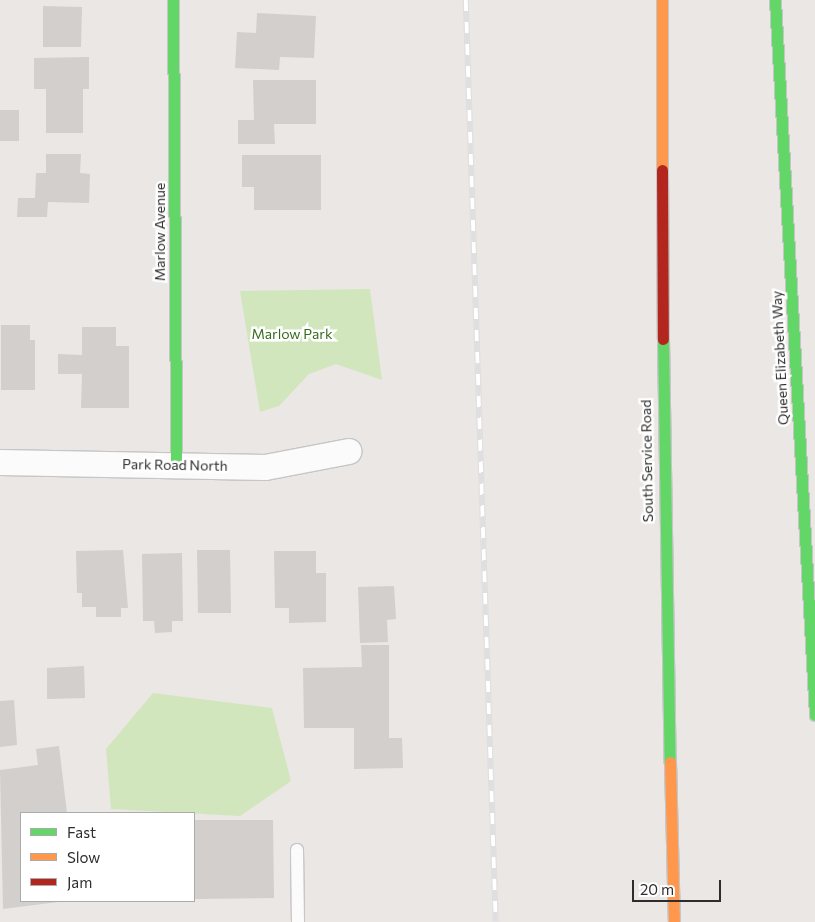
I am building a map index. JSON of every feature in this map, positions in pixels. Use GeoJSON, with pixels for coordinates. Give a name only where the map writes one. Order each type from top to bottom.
{"type":"FeatureCollection","features":[{"type":"Feature","properties":{"kind":"main road","name":"Marlow Avenue"},"geometry":{"type":"LineString","coordinates":[[173,0],[176,464]]}},
{"type":"Feature","properties":{"kind":"main road","name":"South Service Road"},"geometry":{"type":"LineString","coordinates":[[662,0],[663,499],[674,922]]}},
{"type":"Feature","properties":{"kind":"main road","name":"Queen Elizabeth Way"},"geometry":{"type":"LineString","coordinates":[[775,0],[815,715]]}},
{"type":"Feature","properties":{"kind":"street","name":"Park Road North"},"geometry":{"type":"LineString","coordinates":[[0,462],[265,467],[348,451]]}},
{"type":"Feature","properties":{"kind":"lane"},"geometry":{"type":"LineString","coordinates":[[297,850],[298,922]]}},
{"type":"Feature","properties":{"kind":"green space","name":"Marlow Park"},"geometry":{"type":"Polygon","coordinates":[[[370,289],[382,380],[336,364],[309,374],[279,406],[260,412],[240,291],[370,289]]]}},
{"type":"Feature","properties":{"kind":"green space"},"geometry":{"type":"Polygon","coordinates":[[[153,693],[272,708],[291,781],[240,816],[195,814],[195,812],[111,809],[106,749],[153,693]]]}},
{"type":"Feature","properties":{"kind":"building"},"geometry":{"type":"Polygon","coordinates":[[[43,6],[82,7],[81,47],[43,47],[43,6]]]}},
{"type":"Feature","properties":{"kind":"building"},"geometry":{"type":"Polygon","coordinates":[[[257,13],[316,16],[314,58],[280,57],[279,70],[235,68],[237,32],[256,33],[257,13]]]}},
{"type":"Feature","properties":{"kind":"building"},"geometry":{"type":"Polygon","coordinates":[[[89,57],[89,89],[83,89],[83,133],[46,133],[46,89],[34,89],[34,58],[89,57]]]}},
{"type":"Feature","properties":{"kind":"building"},"geometry":{"type":"Polygon","coordinates":[[[253,80],[316,80],[316,124],[274,124],[275,144],[238,144],[238,120],[254,120],[253,80]]]}},
{"type":"Feature","properties":{"kind":"building"},"geometry":{"type":"Polygon","coordinates":[[[0,110],[19,110],[19,141],[0,141],[0,110]]]}},
{"type":"Feature","properties":{"kind":"building"},"geometry":{"type":"Polygon","coordinates":[[[46,154],[81,154],[80,173],[90,174],[89,203],[48,202],[47,217],[17,217],[18,198],[35,198],[36,173],[46,173],[46,154]]]}},
{"type":"Feature","properties":{"kind":"building"},"geometry":{"type":"Polygon","coordinates":[[[242,155],[321,155],[321,210],[254,210],[254,187],[242,187],[242,155]]]}},
{"type":"Feature","properties":{"kind":"building"},"geometry":{"type":"Polygon","coordinates":[[[1,325],[30,325],[30,340],[35,340],[35,390],[1,390],[1,325]]]}},
{"type":"Feature","properties":{"kind":"building"},"geometry":{"type":"Polygon","coordinates":[[[82,327],[116,327],[116,346],[129,346],[129,408],[81,408],[82,374],[58,374],[58,354],[82,355],[82,327]]]}},
{"type":"Feature","properties":{"kind":"building"},"geometry":{"type":"Polygon","coordinates":[[[123,550],[128,608],[121,608],[121,617],[96,617],[96,607],[82,607],[82,593],[77,593],[76,551],[123,550]]]}},
{"type":"Feature","properties":{"kind":"building"},"geometry":{"type":"Polygon","coordinates":[[[197,550],[230,550],[231,613],[198,613],[197,550]]]}},
{"type":"Feature","properties":{"kind":"building"},"geometry":{"type":"Polygon","coordinates":[[[274,551],[316,551],[316,573],[326,573],[326,622],[289,623],[289,608],[275,608],[274,551]]]}},
{"type":"Feature","properties":{"kind":"building"},"geometry":{"type":"Polygon","coordinates":[[[182,553],[183,621],[172,621],[172,632],[155,633],[154,621],[143,621],[142,554],[182,553]]]}},
{"type":"Feature","properties":{"kind":"building"},"geometry":{"type":"Polygon","coordinates":[[[394,586],[396,619],[387,620],[388,642],[360,643],[358,587],[394,586]]]}},
{"type":"Feature","properties":{"kind":"building"},"geometry":{"type":"Polygon","coordinates":[[[361,645],[389,645],[389,738],[402,738],[403,768],[354,769],[354,728],[304,728],[303,668],[362,667],[361,645]]]}},
{"type":"Feature","properties":{"kind":"building"},"geometry":{"type":"Polygon","coordinates":[[[84,666],[85,698],[47,699],[47,668],[84,666]]]}},
{"type":"Feature","properties":{"kind":"building"},"geometry":{"type":"Polygon","coordinates":[[[14,700],[17,745],[0,747],[0,701],[14,700]]]}},
{"type":"Feature","properties":{"kind":"building"},"geometry":{"type":"Polygon","coordinates":[[[59,746],[67,812],[20,812],[20,902],[58,902],[3,909],[0,770],[38,765],[36,749],[59,746]]]}},
{"type":"Feature","properties":{"kind":"building"},"geometry":{"type":"Polygon","coordinates":[[[195,820],[273,820],[274,898],[195,899],[195,820]]]}},
{"type":"Feature","properties":{"kind":"railway"},"geometry":{"type":"LineString","coordinates":[[466,0],[496,922]]}},
{"type":"Feature","properties":{"kind":"traffic: fast"},"geometry":{"type":"LineString","coordinates":[[173,0],[176,464]]}},
{"type":"Feature","properties":{"kind":"traffic: fast"},"geometry":{"type":"LineString","coordinates":[[775,0],[815,715]]}},
{"type":"Feature","properties":{"kind":"traffic: fast"},"geometry":{"type":"LineString","coordinates":[[663,339],[670,762]]}},
{"type":"Feature","properties":{"kind":"traffic: slow"},"geometry":{"type":"LineString","coordinates":[[662,0],[662,170]]}},
{"type":"Feature","properties":{"kind":"traffic: slow"},"geometry":{"type":"LineString","coordinates":[[670,762],[674,922]]}},
{"type":"Feature","properties":{"kind":"traffic: jam"},"geometry":{"type":"LineString","coordinates":[[662,170],[663,339]]}}]}
